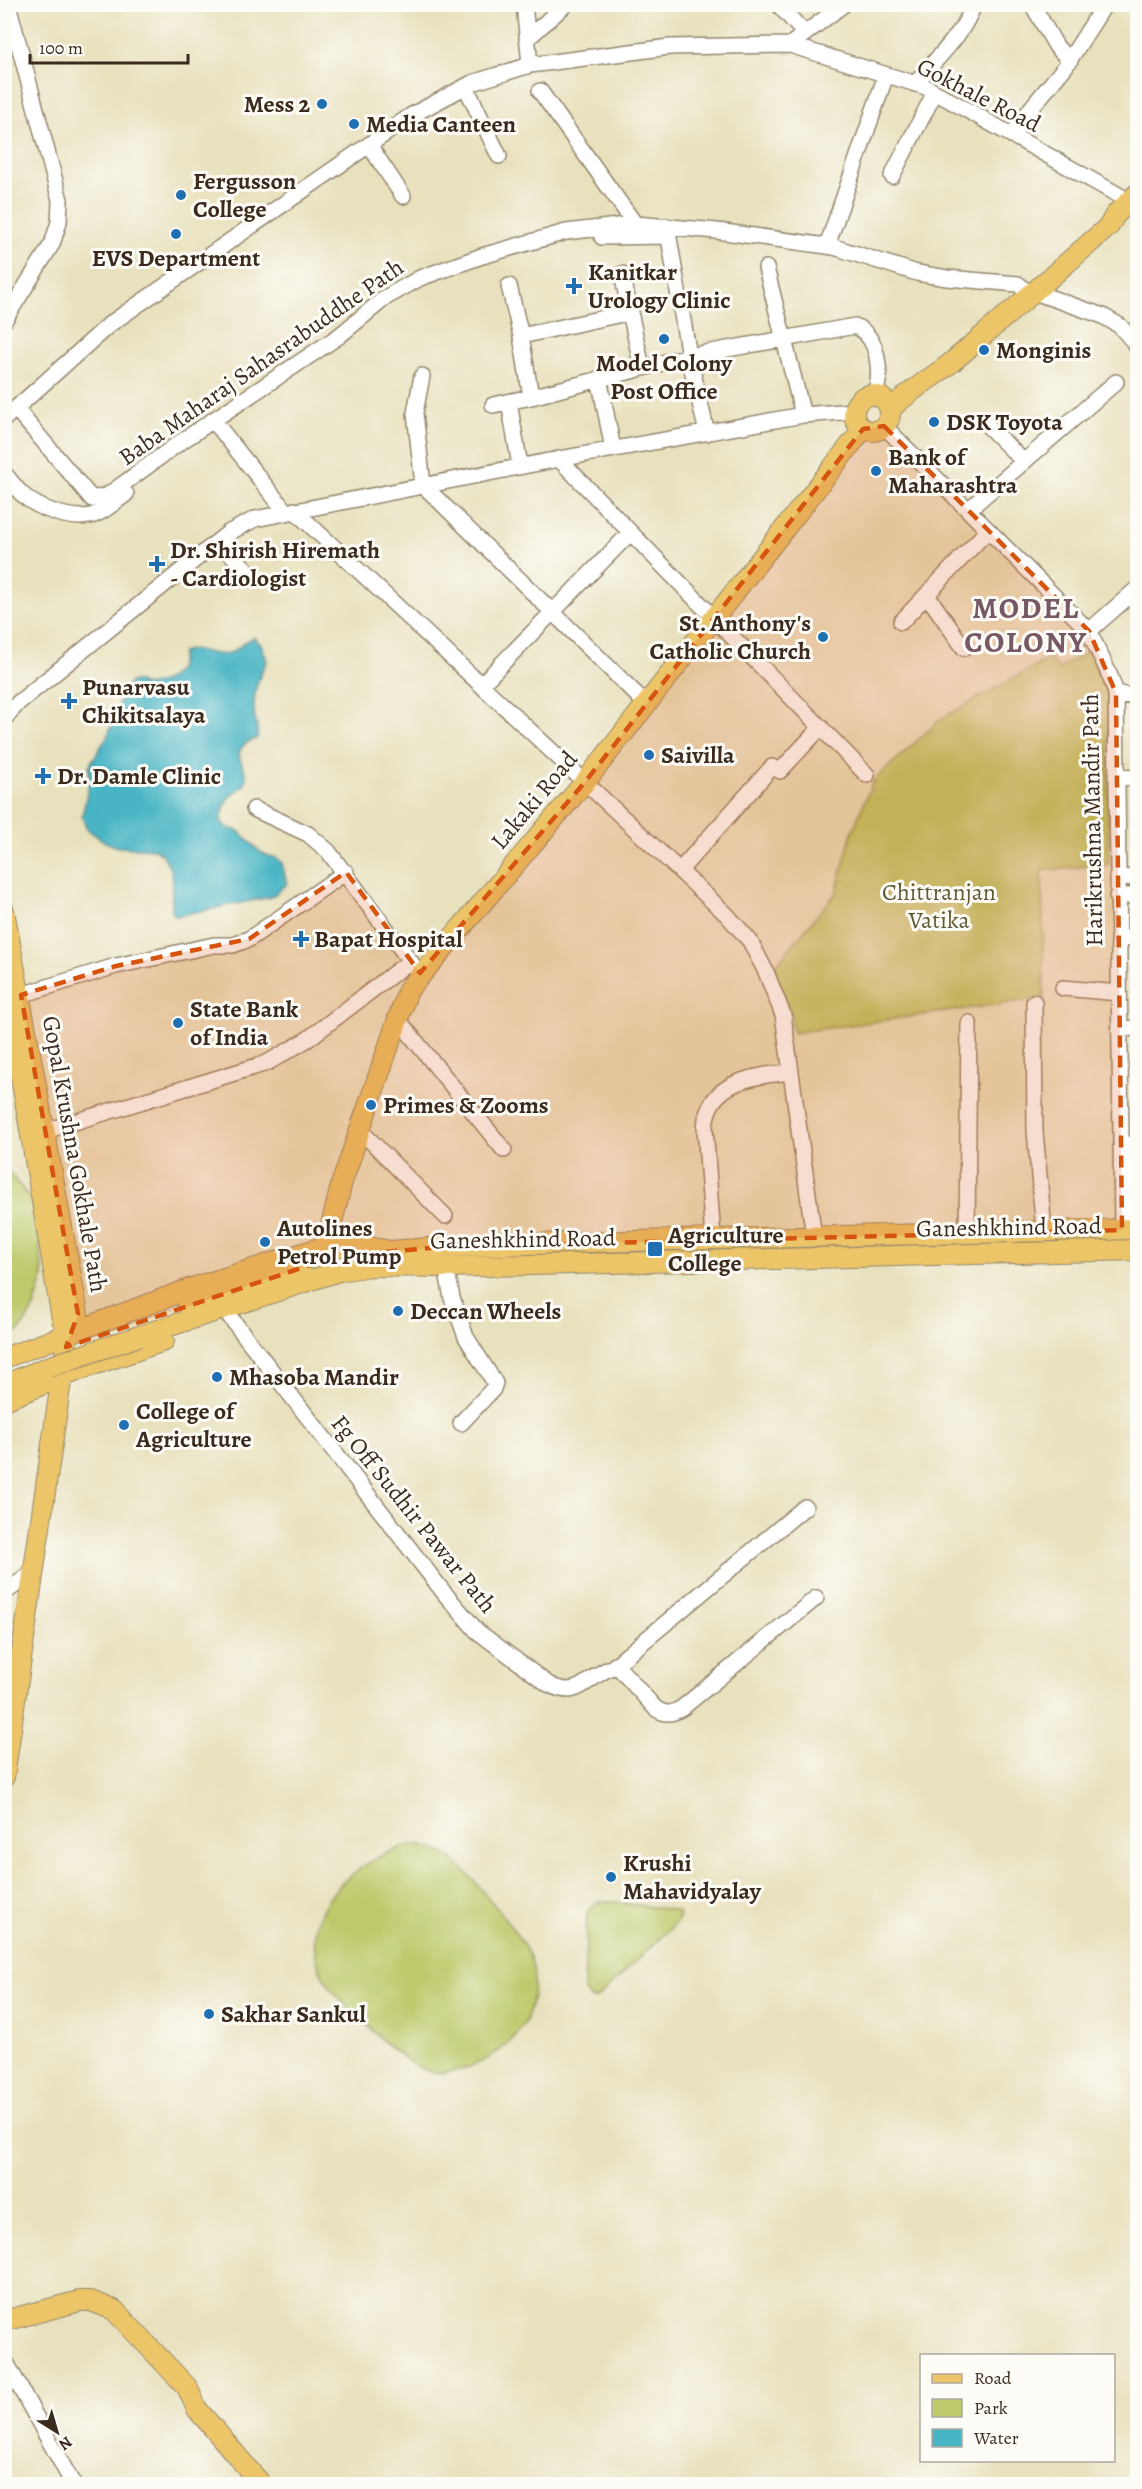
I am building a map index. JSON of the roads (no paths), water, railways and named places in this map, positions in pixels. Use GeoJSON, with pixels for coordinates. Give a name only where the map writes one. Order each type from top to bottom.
{"type":"FeatureCollection","features":[{"type":"Feature","properties":{"kind":"main road"},"geometry":{"type":"LineString","coordinates":[[883,407],[860,399],[854,411],[855,421],[863,429],[872,431],[883,407],[1030,291],[1103,220],[1135,200]]}},
{"type":"Feature","properties":{"kind":"main road","name":"Lakaki Road"},"geometry":{"type":"LineString","coordinates":[[326,1246],[358,1129],[415,967],[585,782],[863,429]]}},
{"type":"Feature","properties":{"kind":"main road","name":"Gopal Krushna Gokhale Path"},"geometry":{"type":"LineString","coordinates":[[4,911],[78,1314],[68,1333]]}},
{"type":"Feature","properties":{"kind":"main road","name":"Gopal Krushna Gokhale Path"},"geometry":{"type":"LineString","coordinates":[[4,980],[62,1319],[68,1333]]}},
{"type":"Feature","properties":{"kind":"main road","name":"Ganeshkhind Road"},"geometry":{"type":"LineString","coordinates":[[4,1358],[68,1333],[135,1330],[230,1317],[393,1259],[442,1247],[1130,1229]]}},
{"type":"Feature","properties":{"kind":"main road","name":"Ganeshkhind Road"},"geometry":{"type":"LineString","coordinates":[[4,1400],[52,1366],[135,1330],[189,1289],[326,1246],[364,1246],[393,1259],[446,1267],[1137,1250]]}},
{"type":"Feature","properties":{"kind":"main road"},"geometry":{"type":"LineString","coordinates":[[4,1385],[135,1330],[337,1256],[393,1259]]}},
{"type":"Feature","properties":{"kind":"main road"},"geometry":{"type":"LineString","coordinates":[[4,1777],[34,1572],[52,1366],[68,1333]]}},
{"type":"Feature","properties":{"kind":"main road"},"geometry":{"type":"LineString","coordinates":[[4,1371],[52,1366]]}},
{"type":"Feature","properties":{"kind":"main road"},"geometry":{"type":"LineString","coordinates":[[4,2321],[80,2301],[91,2301],[114,2310],[187,2387],[196,2409],[261,2484]]}},
{"type":"Feature","properties":{"kind":"street"},"geometry":{"type":"LineString","coordinates":[[4,321],[52,244],[59,222],[60,200],[8,4]]}},
{"type":"Feature","properties":{"kind":"street"},"geometry":{"type":"LineString","coordinates":[[524,4],[530,65]]}},
{"type":"Feature","properties":{"kind":"street"},"geometry":{"type":"LineString","coordinates":[[527,39],[566,4]]}},
{"type":"Feature","properties":{"kind":"street"},"geometry":{"type":"LineString","coordinates":[[778,4],[805,34]]}},
{"type":"Feature","properties":{"kind":"street"},"geometry":{"type":"LineString","coordinates":[[790,45],[844,4]]}},
{"type":"Feature","properties":{"kind":"street"},"geometry":{"type":"LineString","coordinates":[[915,84],[952,42],[970,17],[974,4]]}},
{"type":"Feature","properties":{"kind":"street"},"geometry":{"type":"LineString","coordinates":[[1032,4],[1056,46],[1070,61]]}},
{"type":"Feature","properties":{"kind":"street"},"geometry":{"type":"LineString","coordinates":[[1012,135],[1070,61],[1105,4]]}},
{"type":"Feature","properties":{"kind":"street","name":"Gokhale Road"},"geometry":{"type":"LineString","coordinates":[[10,414],[110,324],[412,115],[466,87],[530,65],[670,47],[790,45],[935,92],[1135,200]]}},
{"type":"Feature","properties":{"kind":"street"},"geometry":{"type":"LineString","coordinates":[[827,246],[886,75]]}},
{"type":"Feature","properties":{"kind":"street"},"geometry":{"type":"LineString","coordinates":[[466,87],[499,156]]}},
{"type":"Feature","properties":{"kind":"street"},"geometry":{"type":"LineString","coordinates":[[540,91],[635,224]]}},
{"type":"Feature","properties":{"kind":"street"},"geometry":{"type":"LineString","coordinates":[[892,176],[935,92]]}},
{"type":"Feature","properties":{"kind":"street"},"geometry":{"type":"LineString","coordinates":[[369,145],[403,196]]}},
{"type":"Feature","properties":{"kind":"street","name":"Baba Maharaj Sahasrabuddhe Path"},"geometry":{"type":"LineString","coordinates":[[10,414],[92,499],[108,495],[344,344],[391,306],[424,286],[566,232],[635,224],[716,240],[831,256],[915,282],[1013,293],[1030,291]]}},
{"type":"Feature","properties":{"kind":"street"},"geometry":{"type":"LineString","coordinates":[[667,231],[689,356],[707,433]]}},
{"type":"Feature","properties":{"kind":"street","name":"Baba Maharaj Sahasrabuddhe Path"},"geometry":{"type":"LineString","coordinates":[[515,251],[610,236],[667,231],[717,231],[827,246],[917,273],[1018,284],[1030,291]]}},
{"type":"Feature","properties":{"kind":"street"},"geometry":{"type":"LineString","coordinates":[[766,268],[803,415]]}},
{"type":"Feature","properties":{"kind":"street"},"geometry":{"type":"LineString","coordinates":[[622,274],[642,368]]}},
{"type":"Feature","properties":{"kind":"street"},"geometry":{"type":"LineString","coordinates":[[509,286],[521,336],[531,397]]}},
{"type":"Feature","properties":{"kind":"street"},"geometry":{"type":"LineString","coordinates":[[1030,291],[1103,316],[1120,326],[1137,347]]}},
{"type":"Feature","properties":{"kind":"street"},"geometry":{"type":"LineString","coordinates":[[521,336],[631,312]]}},
{"type":"Feature","properties":{"kind":"street"},"geometry":{"type":"LineString","coordinates":[[493,405],[689,356],[855,326],[868,335],[875,354],[883,407]]}},
{"type":"Feature","properties":{"kind":"street"},"geometry":{"type":"LineString","coordinates":[[422,376],[415,412],[423,485],[645,703]]}},
{"type":"Feature","properties":{"kind":"street"},"geometry":{"type":"LineString","coordinates":[[599,378],[613,449]]}},
{"type":"Feature","properties":{"kind":"street"},"geometry":{"type":"LineString","coordinates":[[968,510],[1116,382]]}},
{"type":"Feature","properties":{"kind":"street"},"geometry":{"type":"LineString","coordinates":[[509,402],[520,466]]}},
{"type":"Feature","properties":{"kind":"street","name":"Harikrushna Mandir Path"},"geometry":{"type":"LineString","coordinates":[[883,407],[968,510],[1089,631],[1116,693],[1121,1146],[1130,1229]]}},
{"type":"Feature","properties":{"kind":"street"},"geometry":{"type":"LineString","coordinates":[[4,718],[11,706],[228,533],[255,519],[613,449],[803,415],[854,411]]}},
{"type":"Feature","properties":{"kind":"street"},"geometry":{"type":"LineString","coordinates":[[982,420],[1024,462]]}},
{"type":"Feature","properties":{"kind":"street"},"geometry":{"type":"LineString","coordinates":[[216,424],[290,511],[680,870],[728,915],[750,941],[766,972],[783,1016],[814,1237]]}},
{"type":"Feature","properties":{"kind":"street","name":"Baba Maharaj Sahasrabuddhe Path"},"geometry":{"type":"LineString","coordinates":[[4,473],[24,496],[50,510],[71,518],[90,516],[103,511],[216,424]]}},
{"type":"Feature","properties":{"kind":"street"},"geometry":{"type":"LineString","coordinates":[[559,459],[867,775]]}},
{"type":"Feature","properties":{"kind":"street"},"geometry":{"type":"LineString","coordinates":[[901,622],[988,530]]}},
{"type":"Feature","properties":{"kind":"street"},"geometry":{"type":"LineString","coordinates":[[481,685],[630,533]]}},
{"type":"Feature","properties":{"kind":"street"},"geometry":{"type":"LineString","coordinates":[[218,541],[247,570]]}},
{"type":"Feature","properties":{"kind":"street"},"geometry":{"type":"LineString","coordinates":[[1089,631],[1137,588]]}},
{"type":"Feature","properties":{"kind":"street"},"geometry":{"type":"LineString","coordinates":[[927,595],[964,648]]}},
{"type":"Feature","properties":{"kind":"street"},"geometry":{"type":"LineString","coordinates":[[1116,693],[1137,698]]}},
{"type":"Feature","properties":{"kind":"street"},"geometry":{"type":"LineString","coordinates":[[680,870],[776,769],[820,727]]}},
{"type":"Feature","properties":{"kind":"street"},"geometry":{"type":"LineString","coordinates":[[1116,777],[1137,778]]}},
{"type":"Feature","properties":{"kind":"street"},"geometry":{"type":"LineString","coordinates":[[45,1131],[267,1063],[308,1039],[415,967],[328,851],[308,834],[254,809]]}},
{"type":"Feature","properties":{"kind":"street"},"geometry":{"type":"LineString","coordinates":[[21,995],[116,966],[214,945],[233,945],[249,939],[346,872]]}},
{"type":"Feature","properties":{"kind":"street"},"geometry":{"type":"LineString","coordinates":[[1117,877],[1137,878]]}},
{"type":"Feature","properties":{"kind":"street"},"geometry":{"type":"LineString","coordinates":[[1117,896],[1137,897]]}},
{"type":"Feature","properties":{"kind":"street"},"geometry":{"type":"LineString","coordinates":[[1118,938],[1137,939]]}},
{"type":"Feature","properties":{"kind":"street"},"geometry":{"type":"LineString","coordinates":[[1063,988],[1119,993]]}},
{"type":"Feature","properties":{"kind":"street"},"geometry":{"type":"LineString","coordinates":[[1034,1002],[1035,1131],[1044,1231]]}},
{"type":"Feature","properties":{"kind":"street"},"geometry":{"type":"LineString","coordinates":[[396,1017],[504,1150]]}},
{"type":"Feature","properties":{"kind":"street"},"geometry":{"type":"LineString","coordinates":[[968,1233],[969,1023]]}},
{"type":"Feature","properties":{"kind":"street"},"geometry":{"type":"LineString","coordinates":[[1119,1029],[1137,1028]]}},
{"type":"Feature","properties":{"kind":"street"},"geometry":{"type":"LineString","coordinates":[[713,1239],[705,1127],[706,1111],[719,1092],[749,1078],[791,1072]]}},
{"type":"Feature","properties":{"kind":"street"},"geometry":{"type":"LineString","coordinates":[[358,1129],[445,1216]]}},
{"type":"Feature","properties":{"kind":"street"},"geometry":{"type":"LineString","coordinates":[[1121,1146],[1132,1144],[1131,1211],[1137,1211]]}},
{"type":"Feature","properties":{"kind":"street"},"geometry":{"type":"LineString","coordinates":[[446,1267],[452,1298],[466,1336],[495,1383],[493,1389],[461,1423]]}},
{"type":"Feature","properties":{"kind":"street","name":"Fg Off Sudhir Pawar Path"},"geometry":{"type":"LineString","coordinates":[[230,1317],[445,1594],[477,1631],[559,1690],[568,1692],[576,1689],[612,1666],[805,1507]]}},
{"type":"Feature","properties":{"kind":"street"},"geometry":{"type":"LineString","coordinates":[[4,1593],[34,1572]]}},
{"type":"Feature","properties":{"kind":"street"},"geometry":{"type":"LineString","coordinates":[[612,1666],[619,1668],[656,1709],[662,1713],[671,1714],[682,1708],[816,1598]]}},
{"type":"Feature","properties":{"kind":"street"},"geometry":{"type":"LineString","coordinates":[[4,2365],[7,2364],[73,2484]]}},
{"type":"Feature","properties":{"kind":"water"},"geometry":{"type":"Polygon","coordinates":[[[255,638],[262,646],[267,661],[260,674],[255,696],[257,738],[240,750],[240,760],[246,780],[244,785],[228,799],[221,821],[227,828],[239,831],[259,851],[280,860],[287,884],[271,897],[176,916],[172,912],[172,872],[163,855],[155,849],[118,847],[105,842],[87,829],[82,817],[89,783],[89,766],[108,735],[124,688],[131,682],[139,682],[143,686],[165,681],[179,667],[182,652],[193,650],[226,654],[255,638]]]}},
{"type":"Feature","properties":{"kind":"place","name":"Mess 2"},"geometry":{"type":"Point","coordinates":[322,104]}},
{"type":"Feature","properties":{"kind":"place","name":"Media Canteen"},"geometry":{"type":"Point","coordinates":[354,124]}},
{"type":"Feature","properties":{"kind":"place","name":"Fergusson College"},"geometry":{"type":"Point","coordinates":[181,195]}},
{"type":"Feature","properties":{"kind":"place","name":"EVS Department"},"geometry":{"type":"Point","coordinates":[176,234]}},
{"type":"Feature","properties":{"kind":"place","name":"Kanitkar Urology Clinic"},"geometry":{"type":"Point","coordinates":[574,286]}},
{"type":"Feature","properties":{"kind":"place","name":"Model Colony Post Office"},"geometry":{"type":"Point","coordinates":[664,339]}},
{"type":"Feature","properties":{"kind":"place","name":"Monginis"},"geometry":{"type":"Point","coordinates":[984,350]}},
{"type":"Feature","properties":{"kind":"place","name":"DSK Toyota"},"geometry":{"type":"Point","coordinates":[934,422]}},
{"type":"Feature","properties":{"kind":"place","name":"Bank of Maharashtra"},"geometry":{"type":"Point","coordinates":[876,471]}},
{"type":"Feature","properties":{"kind":"place","name":"Dr. Shirish Hiremath - Cardiologist"},"geometry":{"type":"Point","coordinates":[157,564]}},
{"type":"Feature","properties":{"kind":"place","name":"St. Anthony's Catholic Church"},"geometry":{"type":"Point","coordinates":[823,637]}},
{"type":"Feature","properties":{"kind":"place","name":"Punarvasu Chikitsalaya"},"geometry":{"type":"Point","coordinates":[69,701]}},
{"type":"Feature","properties":{"kind":"place","name":"Saivilla"},"geometry":{"type":"Point","coordinates":[649,755]}},
{"type":"Feature","properties":{"kind":"place","name":"Dr. Damle Clinic"},"geometry":{"type":"Point","coordinates":[43,776]}},
{"type":"Feature","properties":{"kind":"place","name":"Bapat Hospital"},"geometry":{"type":"Point","coordinates":[301,939]}},
{"type":"Feature","properties":{"kind":"place","name":"State Bank of India"},"geometry":{"type":"Point","coordinates":[178,1023]}},
{"type":"Feature","properties":{"kind":"place","name":"Primes & Zooms"},"geometry":{"type":"Point","coordinates":[371,1105]}},
{"type":"Feature","properties":{"kind":"place","name":"Autolines Petrol Pump"},"geometry":{"type":"Point","coordinates":[265,1242]}},
{"type":"Feature","properties":{"kind":"place","name":"Agriculture College"},"geometry":{"type":"Point","coordinates":[655,1249]}},
{"type":"Feature","properties":{"kind":"place","name":"Deccan Wheels"},"geometry":{"type":"Point","coordinates":[398,1311]}},
{"type":"Feature","properties":{"kind":"place","name":"Mhasoba Mandir"},"geometry":{"type":"Point","coordinates":[217,1377]}},
{"type":"Feature","properties":{"kind":"place","name":"College of Agriculture"},"geometry":{"type":"Point","coordinates":[124,1425]}},
{"type":"Feature","properties":{"kind":"place","name":"Krushi Mahavidyalay"},"geometry":{"type":"Point","coordinates":[611,1877]}},
{"type":"Feature","properties":{"kind":"place","name":"Sakhar Sankul"},"geometry":{"type":"Point","coordinates":[209,2014]}},
{"type":"Feature","properties":{"kind":"district","name":"MODEL COLONY"},"geometry":{"type":"Point","coordinates":[1026,625]}},
{"type":"Feature","properties":{"kind":"park label","name":"Chittranjan Vatika"},"geometry":{"type":"Point","coordinates":[939,906]}}]}
